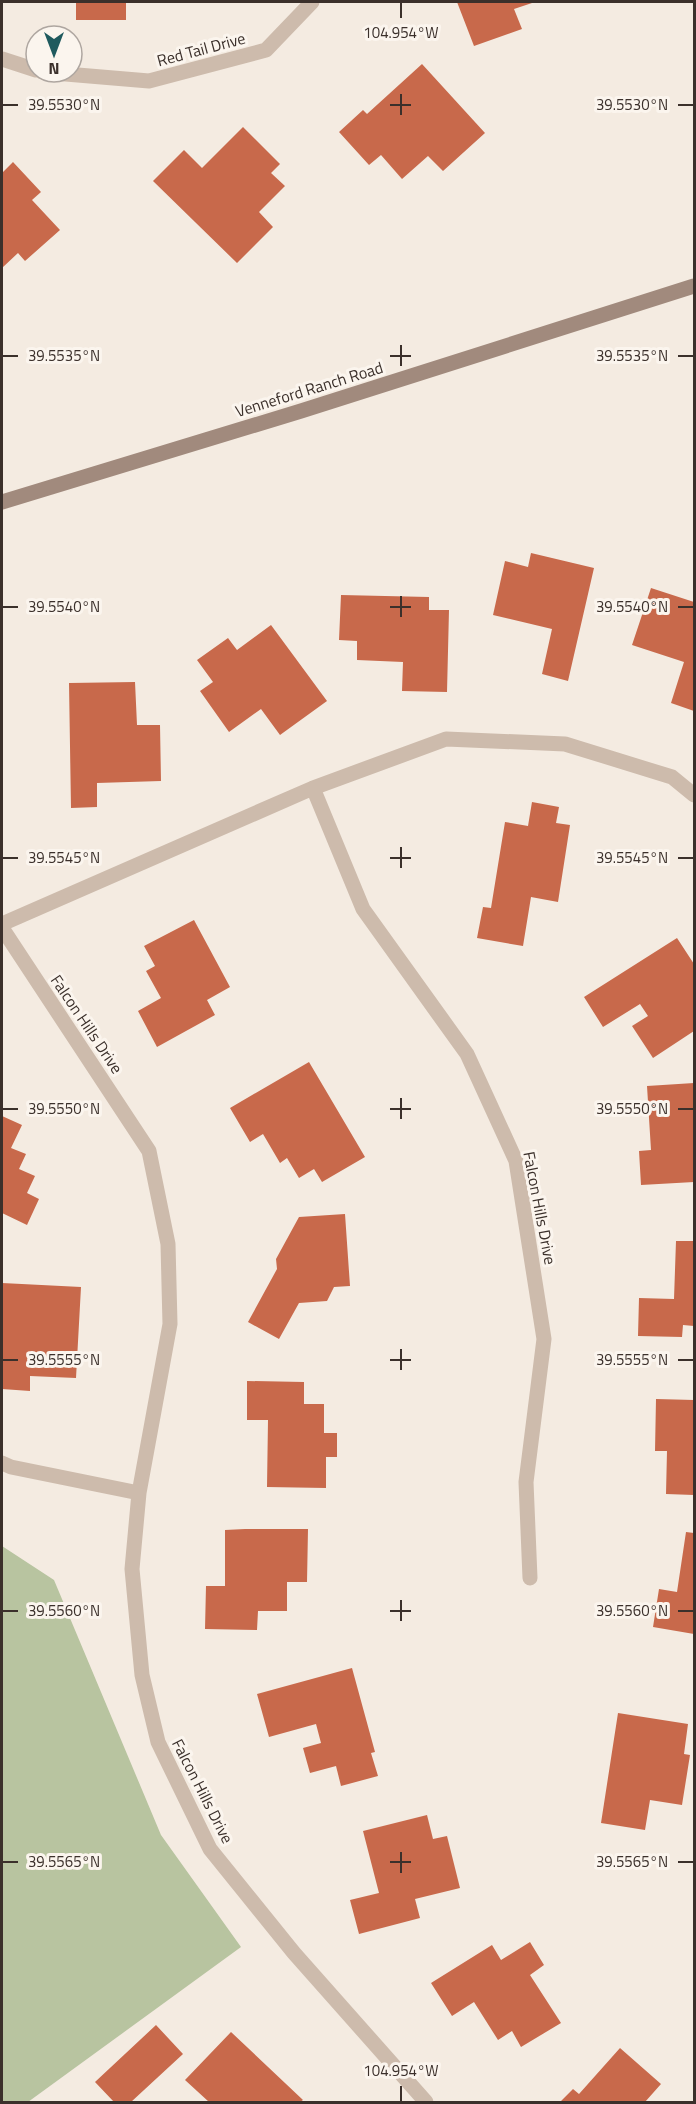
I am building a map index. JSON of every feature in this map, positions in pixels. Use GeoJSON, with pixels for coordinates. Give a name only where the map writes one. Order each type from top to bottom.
{"type":"FeatureCollection","features":[{"type":"Feature","properties":{"kind":"street","name":"Red Tail Drive"},"geometry":{"type":"LineString","coordinates":[[84,76],[149,81],[266,50],[312,2]]}},
{"type":"Feature","properties":{"kind":"street"},"geometry":{"type":"LineString","coordinates":[[2,59],[24,66]]}},
{"type":"Feature","properties":{"kind":"street","name":"Venneford Ranch Road"},"geometry":{"type":"LineString","coordinates":[[2,502],[301,411],[694,286]]}},
{"type":"Feature","properties":{"kind":"street","name":"Falcon Hills Drive"},"geometry":{"type":"LineString","coordinates":[[426,2103],[294,1953],[210,1849],[158,1742],[142,1675],[132,1569],[139,1493],[170,1324],[168,1244],[149,1151],[2,926],[313,788],[446,739],[565,744],[672,777],[694,795]]}},
{"type":"Feature","properties":{"kind":"street","name":"Falcon Hills Drive"},"geometry":{"type":"LineString","coordinates":[[313,788],[363,909],[467,1054],[516,1161],[544,1339],[526,1482],[530,1578]]}},
{"type":"Feature","properties":{"kind":"street"},"geometry":{"type":"LineString","coordinates":[[2,1463],[11,1467],[139,1493]]}},
{"type":"Feature","properties":{"kind":"green space"},"geometry":{"type":"Polygon","coordinates":[[[2,1546],[54,1580],[161,1835],[241,1947],[28,2102],[2,2102],[2,1546]]]}},
{"type":"Feature","properties":{"kind":"building"},"geometry":{"type":"Polygon","coordinates":[[[76,2],[126,2],[126,20],[76,20],[76,2]]]}},
{"type":"Feature","properties":{"kind":"building"},"geometry":{"type":"Polygon","coordinates":[[[457,2],[535,2],[514,9],[522,29],[474,46],[457,2]]]}},
{"type":"Feature","properties":{"kind":"building"},"geometry":{"type":"Polygon","coordinates":[[[422,64],[485,133],[443,171],[428,156],[402,179],[381,155],[369,165],[339,132],[363,110],[367,114],[422,64]]]}},
{"type":"Feature","properties":{"kind":"building"},"geometry":{"type":"Polygon","coordinates":[[[243,127],[280,164],[271,173],[285,186],[259,212],[273,227],[237,263],[153,181],[184,150],[202,168],[243,127]]]}},
{"type":"Feature","properties":{"kind":"building"},"geometry":{"type":"Polygon","coordinates":[[[13,162],[41,192],[32,200],[60,230],[25,261],[18,253],[2,268],[2,173],[13,162]]]}},
{"type":"Feature","properties":{"kind":"building"},"geometry":{"type":"Polygon","coordinates":[[[531,553],[594,568],[568,681],[542,674],[552,629],[493,615],[505,561],[528,567],[531,553]]]}},
{"type":"Feature","properties":{"kind":"building"},"geometry":{"type":"Polygon","coordinates":[[[651,588],[694,602],[694,711],[671,703],[684,662],[632,645],[651,588]]]}},
{"type":"Feature","properties":{"kind":"building"},"geometry":{"type":"Polygon","coordinates":[[[341,595],[429,597],[429,610],[449,610],[447,692],[402,691],[403,662],[357,660],[357,641],[339,640],[341,595]]]}},
{"type":"Feature","properties":{"kind":"building"},"geometry":{"type":"Polygon","coordinates":[[[271,625],[327,701],[280,735],[261,709],[229,732],[200,691],[213,682],[197,660],[228,638],[237,650],[271,625]]]}},
{"type":"Feature","properties":{"kind":"building"},"geometry":{"type":"Polygon","coordinates":[[[135,682],[137,725],[160,725],[161,781],[97,783],[97,807],[71,808],[69,683],[135,682]]]}},
{"type":"Feature","properties":{"kind":"building"},"geometry":{"type":"Polygon","coordinates":[[[532,802],[559,807],[556,823],[570,825],[558,902],[531,897],[523,946],[477,938],[483,907],[491,908],[505,822],[528,826],[532,802]]]}},
{"type":"Feature","properties":{"kind":"building"},"geometry":{"type":"Polygon","coordinates":[[[194,920],[230,987],[207,1000],[215,1015],[157,1047],[138,1011],[161,998],[146,971],[155,966],[144,946],[194,920]]]}},
{"type":"Feature","properties":{"kind":"building"},"geometry":{"type":"Polygon","coordinates":[[[677,938],[694,964],[694,1031],[653,1058],[632,1026],[648,1016],[640,1004],[603,1027],[584,997],[677,938]]]}},
{"type":"Feature","properties":{"kind":"building"},"geometry":{"type":"Polygon","coordinates":[[[309,1062],[365,1157],[322,1182],[314,1169],[299,1178],[287,1158],[280,1163],[263,1134],[250,1142],[230,1108],[309,1062]]]}},
{"type":"Feature","properties":{"kind":"building"},"geometry":{"type":"Polygon","coordinates":[[[694,1083],[694,1182],[641,1185],[639,1151],[651,1150],[647,1086],[694,1083]]]}},
{"type":"Feature","properties":{"kind":"building"},"geometry":{"type":"Polygon","coordinates":[[[2,1116],[22,1125],[11,1148],[26,1154],[19,1169],[35,1176],[27,1193],[39,1199],[27,1225],[2,1213],[2,1116]]]}},
{"type":"Feature","properties":{"kind":"building"},"geometry":{"type":"Polygon","coordinates":[[[345,1214],[350,1286],[334,1287],[327,1301],[299,1303],[279,1339],[248,1322],[277,1269],[276,1259],[299,1217],[345,1214]]]}},
{"type":"Feature","properties":{"kind":"building"},"geometry":{"type":"Polygon","coordinates":[[[676,1241],[694,1241],[694,1326],[683,1325],[682,1337],[638,1336],[639,1298],[674,1299],[676,1241]]]}},
{"type":"Feature","properties":{"kind":"building"},"geometry":{"type":"Polygon","coordinates":[[[2,1283],[81,1287],[76,1378],[30,1376],[30,1391],[2,1389],[2,1283]]]}},
{"type":"Feature","properties":{"kind":"building"},"geometry":{"type":"Polygon","coordinates":[[[247,1381],[304,1382],[304,1404],[324,1404],[324,1433],[337,1433],[337,1457],[326,1457],[326,1488],[267,1487],[268,1420],[247,1420],[247,1381]]]}},
{"type":"Feature","properties":{"kind":"building"},"geometry":{"type":"Polygon","coordinates":[[[656,1399],[694,1400],[694,1495],[666,1494],[667,1451],[655,1451],[656,1399]]]}},
{"type":"Feature","properties":{"kind":"building"},"geometry":{"type":"Polygon","coordinates":[[[308,1529],[307,1582],[287,1582],[287,1611],[258,1611],[257,1630],[205,1629],[206,1586],[225,1586],[225,1530],[308,1529]]]}},
{"type":"Feature","properties":{"kind":"building"},"geometry":{"type":"Polygon","coordinates":[[[686,1532],[694,1533],[694,1634],[653,1627],[659,1589],[677,1592],[686,1532]]]}},
{"type":"Feature","properties":{"kind":"building"},"geometry":{"type":"Polygon","coordinates":[[[352,1668],[375,1752],[371,1753],[378,1776],[341,1786],[336,1766],[310,1773],[303,1748],[321,1743],[316,1724],[269,1737],[257,1694],[352,1668]]]}},
{"type":"Feature","properties":{"kind":"building"},"geometry":{"type":"Polygon","coordinates":[[[618,1713],[688,1724],[684,1754],[690,1755],[682,1805],[650,1800],[645,1830],[601,1823],[618,1713]]]}},
{"type":"Feature","properties":{"kind":"building"},"geometry":{"type":"Polygon","coordinates":[[[427,1815],[433,1839],[447,1836],[460,1888],[415,1899],[420,1918],[359,1934],[350,1900],[379,1893],[363,1831],[427,1815]]]}},
{"type":"Feature","properties":{"kind":"building"},"geometry":{"type":"Polygon","coordinates":[[[530,1942],[544,1965],[530,1975],[561,2023],[521,2047],[512,2031],[498,2040],[474,2002],[452,2016],[431,1983],[492,1945],[501,1960],[530,1942]]]}},
{"type":"Feature","properties":{"kind":"building"},"geometry":{"type":"Polygon","coordinates":[[[156,2025],[183,2054],[131,2102],[114,2102],[95,2082],[156,2025]]]}},
{"type":"Feature","properties":{"kind":"building"},"geometry":{"type":"Polygon","coordinates":[[[231,2032],[303,2100],[300,2102],[209,2102],[185,2080],[231,2032]]]}},
{"type":"Feature","properties":{"kind":"building"},"geometry":{"type":"Polygon","coordinates":[[[620,2048],[661,2084],[645,2102],[560,2102],[573,2089],[579,2094],[620,2048]]]}}]}
